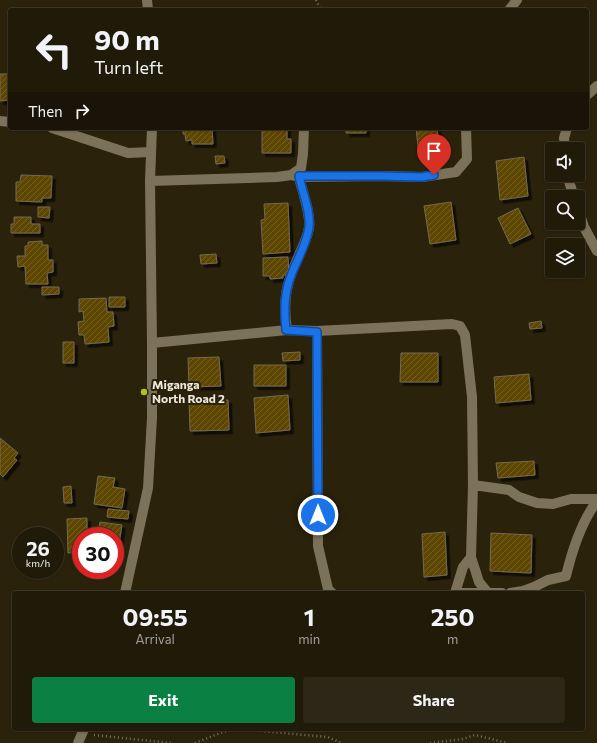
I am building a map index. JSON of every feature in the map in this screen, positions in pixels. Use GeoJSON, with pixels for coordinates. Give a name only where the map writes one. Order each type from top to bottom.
{"type":"FeatureCollection","features":[{"type":"Feature","properties":{"kind":"street"},"geometry":{"type":"LineString","coordinates":[[511,8],[517,0]]}},
{"type":"Feature","properties":{"kind":"street"},"geometry":{"type":"LineString","coordinates":[[589,93],[597,86]]}},
{"type":"Feature","properties":{"kind":"street"},"geometry":{"type":"LineString","coordinates":[[58,130],[128,153],[151,152]]}},
{"type":"Feature","properties":{"kind":"street"},"geometry":{"type":"LineString","coordinates":[[125,591],[148,488],[152,418],[150,181],[152,130]]}},
{"type":"Feature","properties":{"kind":"street"},"geometry":{"type":"LineString","coordinates":[[295,176],[301,168],[304,130]]}},
{"type":"Feature","properties":{"kind":"street"},"geometry":{"type":"LineString","coordinates":[[150,181],[295,176],[422,177],[456,172],[467,159],[466,130]]}},
{"type":"Feature","properties":{"kind":"street"},"geometry":{"type":"LineString","coordinates":[[564,142],[566,130]]}},
{"type":"Feature","properties":{"kind":"street"},"geometry":{"type":"LineString","coordinates":[[286,330],[284,303],[286,293],[291,275],[309,229],[308,210],[295,176]]}},
{"type":"Feature","properties":{"kind":"street"},"geometry":{"type":"LineString","coordinates":[[585,229],[597,250]]}},
{"type":"Feature","properties":{"kind":"street"},"geometry":{"type":"LineString","coordinates":[[152,344],[286,330],[317,332],[452,324],[460,326],[465,335],[472,397],[474,485],[471,557],[479,582],[487,591]]}},
{"type":"Feature","properties":{"kind":"street"},"geometry":{"type":"LineString","coordinates":[[317,332],[318,546],[328,589],[330,591]]}},
{"type":"Feature","properties":{"kind":"street"},"geometry":{"type":"LineString","coordinates":[[474,485],[509,490],[519,497],[537,503],[553,504],[571,499],[597,500]]}},
{"type":"Feature","properties":{"kind":"street"},"geometry":{"type":"LineString","coordinates":[[523,591],[548,580],[566,576],[570,558],[590,510],[597,500]]}},
{"type":"Feature","properties":{"kind":"street"},"geometry":{"type":"LineString","coordinates":[[457,591],[464,567],[471,557]]}},
{"type":"Feature","properties":{"kind":"path"},"geometry":{"type":"LineString","coordinates":[[195,743],[228,731]]}},
{"type":"Feature","properties":{"kind":"path"},"geometry":{"type":"LineString","coordinates":[[264,731],[328,736],[341,743]]}},
{"type":"Feature","properties":{"kind":"path"},"geometry":{"type":"LineString","coordinates":[[81,735],[171,743]]}},
{"type":"Feature","properties":{"kind":"path"},"geometry":{"type":"LineString","coordinates":[[430,743],[463,739],[475,735],[508,743]]}},
{"type":"Feature","properties":{"kind":"building"},"geometry":{"type":"Polygon","coordinates":[[[0,74],[8,74],[8,100],[0,101],[0,74]]]}},
{"type":"Feature","properties":{"kind":"building"},"geometry":{"type":"Polygon","coordinates":[[[183,130],[212,130],[213,144],[192,144],[192,140],[186,141],[185,134],[183,134],[183,130]]]}},
{"type":"Feature","properties":{"kind":"building"},"geometry":{"type":"Polygon","coordinates":[[[262,130],[287,130],[287,139],[291,139],[291,153],[262,153],[262,130]]]}},
{"type":"Feature","properties":{"kind":"building"},"geometry":{"type":"Polygon","coordinates":[[[346,130],[366,130],[366,133],[346,133],[346,130]]]}},
{"type":"Feature","properties":{"kind":"building"},"geometry":{"type":"Polygon","coordinates":[[[416,130],[437,130],[440,154],[419,156],[416,130]]]}},
{"type":"Feature","properties":{"kind":"building"},"geometry":{"type":"Polygon","coordinates":[[[215,156],[224,156],[225,163],[216,164],[215,156]]]}},
{"type":"Feature","properties":{"kind":"building"},"geometry":{"type":"Polygon","coordinates":[[[524,157],[528,196],[500,200],[496,161],[524,157]]]}},
{"type":"Feature","properties":{"kind":"building"},"geometry":{"type":"Polygon","coordinates":[[[21,175],[52,176],[51,198],[42,198],[42,202],[16,201],[16,182],[20,182],[21,175]]]}},
{"type":"Feature","properties":{"kind":"building"},"geometry":{"type":"Polygon","coordinates":[[[451,202],[456,240],[430,244],[424,206],[451,202]]]}},
{"type":"Feature","properties":{"kind":"building"},"geometry":{"type":"Polygon","coordinates":[[[288,203],[290,252],[263,254],[261,220],[265,219],[264,204],[288,203]]]}},
{"type":"Feature","properties":{"kind":"building"},"geometry":{"type":"Polygon","coordinates":[[[38,207],[50,207],[49,218],[38,217],[38,207]]]}},
{"type":"Feature","properties":{"kind":"building"},"geometry":{"type":"Polygon","coordinates":[[[518,208],[531,234],[510,244],[498,218],[518,208]]]}},
{"type":"Feature","properties":{"kind":"building"},"geometry":{"type":"Polygon","coordinates":[[[14,217],[31,217],[31,224],[40,224],[40,233],[11,233],[11,224],[14,224],[14,217]]]}},
{"type":"Feature","properties":{"kind":"building"},"geometry":{"type":"Polygon","coordinates":[[[42,241],[42,245],[48,245],[48,260],[53,260],[53,272],[47,273],[48,284],[26,284],[25,266],[18,267],[17,256],[25,256],[25,246],[28,246],[28,242],[42,241]]]}},
{"type":"Feature","properties":{"kind":"building"},"geometry":{"type":"Polygon","coordinates":[[[216,254],[217,263],[201,264],[200,255],[216,254]]]}},
{"type":"Feature","properties":{"kind":"building"},"geometry":{"type":"Polygon","coordinates":[[[288,257],[289,275],[283,275],[283,278],[270,279],[270,276],[263,276],[263,258],[288,257]]]}},
{"type":"Feature","properties":{"kind":"building"},"geometry":{"type":"Polygon","coordinates":[[[42,287],[59,287],[59,294],[42,295],[42,287]]]}},
{"type":"Feature","properties":{"kind":"building"},"geometry":{"type":"Polygon","coordinates":[[[109,297],[125,297],[125,307],[109,307],[109,297]]]}},
{"type":"Feature","properties":{"kind":"building"},"geometry":{"type":"Polygon","coordinates":[[[106,298],[107,312],[113,312],[114,326],[108,327],[109,342],[85,344],[84,335],[79,335],[78,322],[84,321],[83,311],[79,312],[79,299],[106,298]]]}},
{"type":"Feature","properties":{"kind":"building"},"geometry":{"type":"Polygon","coordinates":[[[541,321],[542,328],[530,329],[529,323],[541,321]]]}},
{"type":"Feature","properties":{"kind":"building"},"geometry":{"type":"Polygon","coordinates":[[[63,342],[74,342],[74,363],[63,363],[63,342]]]}},
{"type":"Feature","properties":{"kind":"building"},"geometry":{"type":"Polygon","coordinates":[[[300,352],[300,360],[283,361],[282,353],[300,352]]]}},
{"type":"Feature","properties":{"kind":"building"},"geometry":{"type":"Polygon","coordinates":[[[401,353],[438,353],[438,382],[400,382],[401,353]]]}},
{"type":"Feature","properties":{"kind":"building"},"geometry":{"type":"Polygon","coordinates":[[[219,357],[221,386],[189,387],[188,358],[219,357]]]}},
{"type":"Feature","properties":{"kind":"building"},"geometry":{"type":"Polygon","coordinates":[[[254,365],[286,365],[286,386],[254,386],[254,365]]]}},
{"type":"Feature","properties":{"kind":"building"},"geometry":{"type":"Polygon","coordinates":[[[529,374],[531,400],[496,403],[494,377],[529,374]]]}},
{"type":"Feature","properties":{"kind":"building"},"geometry":{"type":"Polygon","coordinates":[[[288,395],[290,430],[256,433],[254,398],[288,395]]]}},
{"type":"Feature","properties":{"kind":"building"},"geometry":{"type":"Polygon","coordinates":[[[228,400],[229,430],[190,431],[189,401],[228,400]]]}},
{"type":"Feature","properties":{"kind":"building"},"geometry":{"type":"Polygon","coordinates":[[[0,438],[18,453],[14,458],[17,460],[3,477],[0,474],[0,438]]]}},
{"type":"Feature","properties":{"kind":"building"},"geometry":{"type":"Polygon","coordinates":[[[534,461],[535,475],[498,478],[496,463],[534,461]]]}},
{"type":"Feature","properties":{"kind":"building"},"geometry":{"type":"Polygon","coordinates":[[[98,476],[115,478],[113,487],[125,489],[122,508],[94,504],[98,476]]]}},
{"type":"Feature","properties":{"kind":"building"},"geometry":{"type":"Polygon","coordinates":[[[71,486],[72,503],[64,503],[63,487],[71,486]]]}},
{"type":"Feature","properties":{"kind":"building"},"geometry":{"type":"Polygon","coordinates":[[[108,509],[129,511],[128,519],[107,517],[108,509]]]}},
{"type":"Feature","properties":{"kind":"building"},"geometry":{"type":"Polygon","coordinates":[[[87,518],[87,527],[72,527],[72,553],[68,553],[67,519],[87,518]]]}},
{"type":"Feature","properties":{"kind":"building"},"geometry":{"type":"Polygon","coordinates":[[[100,522],[122,525],[122,527],[99,527],[100,522]]]}},
{"type":"Feature","properties":{"kind":"building"},"geometry":{"type":"Polygon","coordinates":[[[445,532],[447,575],[424,577],[422,534],[445,532]]]}},
{"type":"Feature","properties":{"kind":"building"},"geometry":{"type":"Polygon","coordinates":[[[491,533],[532,535],[531,573],[490,571],[491,533]]]}},
{"type":"Feature","properties":{"kind":"place","name":"Miganga North Road 2"},"geometry":{"type":"Point","coordinates":[144,392]}},
{"type":"Feature","properties":{"kind":"route"},"geometry":{"type":"LineString","coordinates":[[318,515],[317,332],[286,330],[284,303],[291,275],[309,229],[308,210],[303,196],[299,176],[422,177],[434,175]]}}]}
